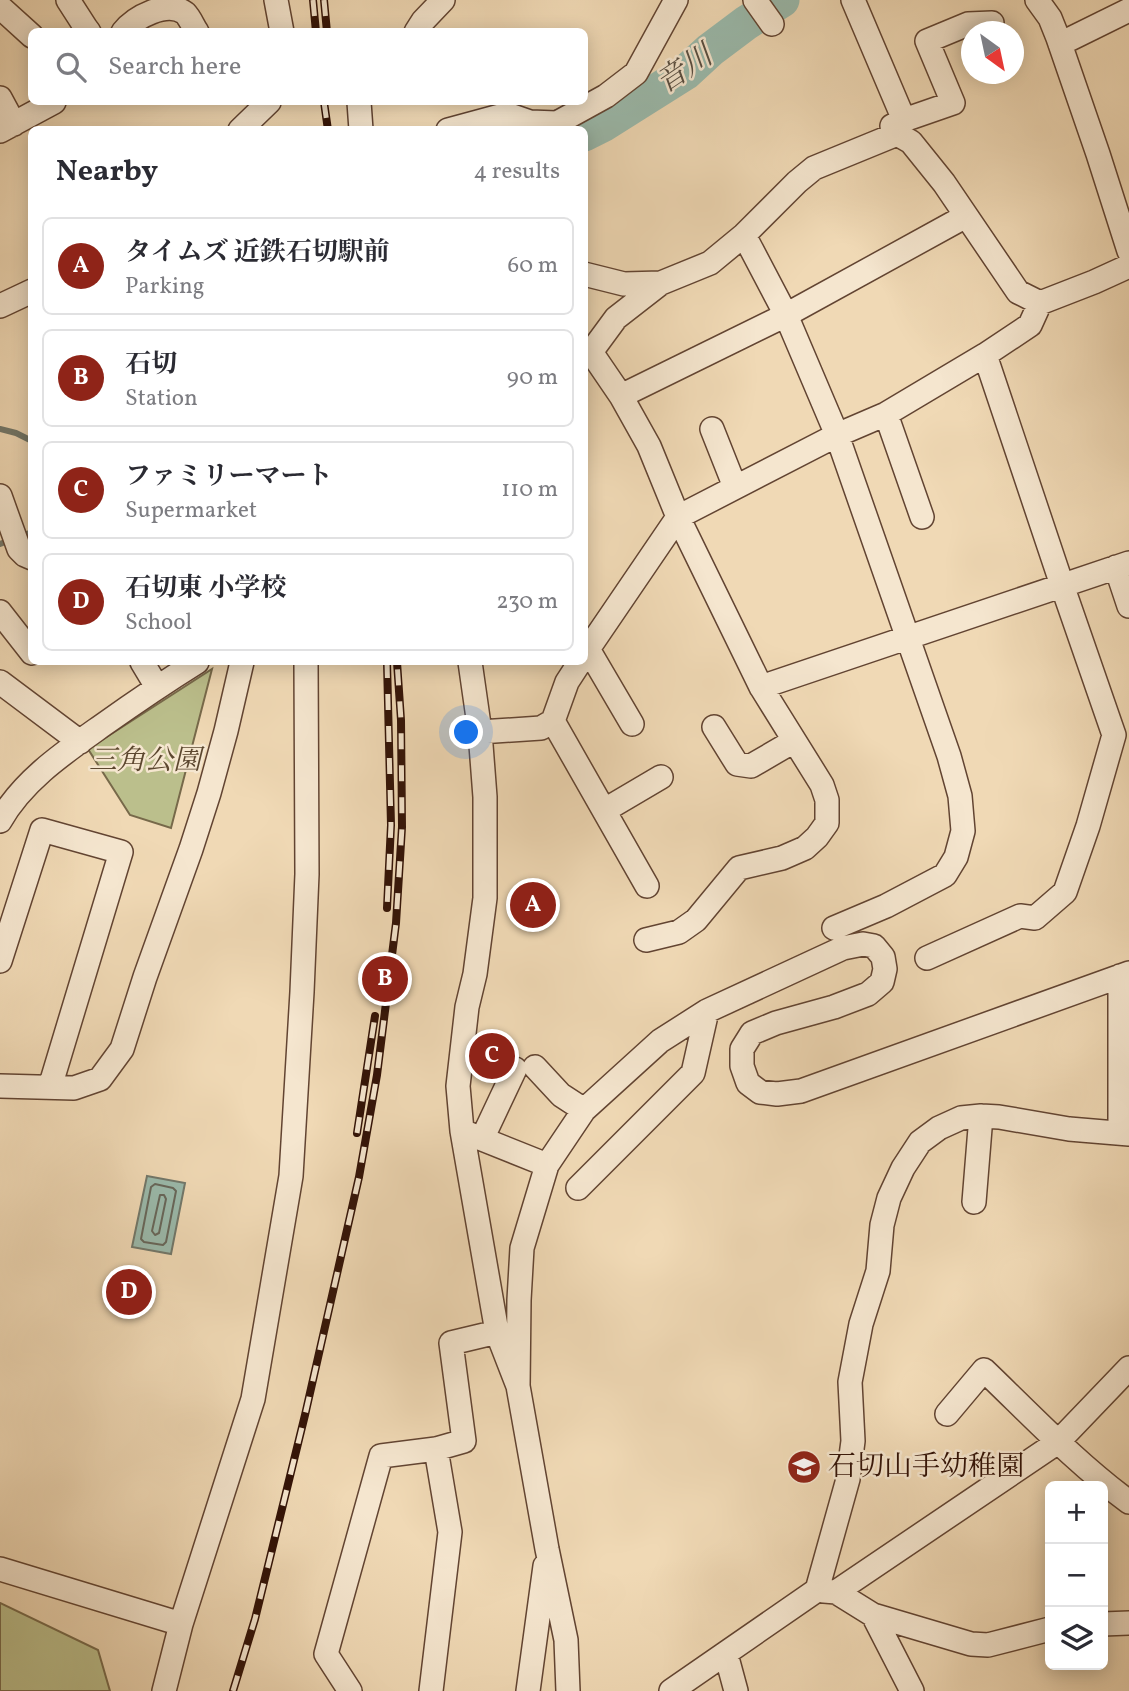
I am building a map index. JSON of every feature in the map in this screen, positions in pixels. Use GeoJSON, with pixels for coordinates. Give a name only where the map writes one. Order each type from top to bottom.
{"type":"FeatureCollection","features":[{"type":"Feature","properties":{"kind":"street"},"geometry":{"type":"LineString","coordinates":[[68,0],[86,28]]}},
{"type":"Feature","properties":{"kind":"street"},"geometry":{"type":"LineString","coordinates":[[419,28],[443,0]]}},
{"type":"Feature","properties":{"kind":"street"},"geometry":{"type":"LineString","coordinates":[[463,126],[507,114],[530,122],[557,123],[606,96],[636,73],[676,0]]}},
{"type":"Feature","properties":{"kind":"street"},"geometry":{"type":"LineString","coordinates":[[853,0],[904,120]]}},
{"type":"Feature","properties":{"kind":"street"},"geometry":{"type":"LineString","coordinates":[[1037,0],[1050,18],[1060,44],[1129,251]]}},
{"type":"Feature","properties":{"kind":"street"},"geometry":{"type":"LineString","coordinates":[[757,2],[772,24]]}},
{"type":"Feature","properties":{"kind":"street"},"geometry":{"type":"LineString","coordinates":[[126,28],[155,8],[167,6],[183,11],[194,28]]}},
{"type":"Feature","properties":{"kind":"street"},"geometry":{"type":"LineString","coordinates":[[0,7],[28,32]]}},
{"type":"Feature","properties":{"kind":"street"},"geometry":{"type":"LineString","coordinates":[[1060,44],[1129,10]]}},
{"type":"Feature","properties":{"kind":"street"},"geometry":{"type":"LineString","coordinates":[[885,139],[881,131],[953,103],[927,41],[961,27]]}},
{"type":"Feature","properties":{"kind":"street"},"geometry":{"type":"LineString","coordinates":[[0,98],[7,127],[48,105]]}},
{"type":"Feature","properties":{"kind":"street"},"geometry":{"type":"LineString","coordinates":[[359,105],[361,126]]}},
{"type":"Feature","properties":{"kind":"street"},"geometry":{"type":"LineString","coordinates":[[646,940],[678,932],[696,920],[739,868],[782,858],[805,848],[817,838],[827,823],[827,800],[822,785],[761,687],[678,517],[649,446],[621,396],[588,353],[616,318],[661,283],[710,263],[744,235],[814,168],[897,134],[911,142],[944,183],[1018,292],[1040,303]]}},
{"type":"Feature","properties":{"kind":"street"},"geometry":{"type":"LineString","coordinates":[[621,396],[786,315],[966,216]]}},
{"type":"Feature","properties":{"kind":"street"},"geometry":{"type":"LineString","coordinates":[[744,235],[786,315],[837,435],[949,756],[960,796],[963,831],[956,858],[945,875],[886,906],[834,928]]}},
{"type":"Feature","properties":{"kind":"street"},"geometry":{"type":"LineString","coordinates":[[588,649],[678,517],[837,435],[886,414],[1030,325],[1040,303],[1129,266]]}},
{"type":"Feature","properties":{"kind":"street"},"geometry":{"type":"LineString","coordinates":[[588,275],[624,284],[661,283]]}},
{"type":"Feature","properties":{"kind":"street"},"geometry":{"type":"LineString","coordinates":[[0,306],[28,293]]}},
{"type":"Feature","properties":{"kind":"street"},"geometry":{"type":"LineString","coordinates":[[927,958],[1020,916],[1035,918],[1065,892],[1121,735],[1062,586],[985,355]]}},
{"type":"Feature","properties":{"kind":"street"},"geometry":{"type":"LineString","coordinates":[[886,414],[922,517]]}},
{"type":"Feature","properties":{"kind":"street"},"geometry":{"type":"LineString","coordinates":[[712,429],[736,487]]}},
{"type":"Feature","properties":{"kind":"street"},"geometry":{"type":"LineString","coordinates":[[0,496],[19,549],[28,556]]}},
{"type":"Feature","properties":{"kind":"street"},"geometry":{"type":"LineString","coordinates":[[761,687],[1122,565],[1129,606]]}},
{"type":"Feature","properties":{"kind":"street"},"geometry":{"type":"LineString","coordinates":[[0,612],[28,648]]}},
{"type":"Feature","properties":{"kind":"street"},"geometry":{"type":"LineString","coordinates":[[588,661],[632,724]]}},
{"type":"Feature","properties":{"kind":"street"},"geometry":{"type":"LineString","coordinates":[[144,665],[157,687]]}},
{"type":"Feature","properties":{"kind":"street"},"geometry":{"type":"LineString","coordinates":[[0,821],[7,808],[37,775],[79,742],[192,665]]}},
{"type":"Feature","properties":{"kind":"street"},"geometry":{"type":"LineString","coordinates":[[0,1086],[74,1088],[100,1079],[122,1049],[209,793],[241,665]]}},
{"type":"Feature","properties":{"kind":"street"},"geometry":{"type":"LineString","coordinates":[[164,1691],[181,1624],[253,1399],[291,1176],[307,874],[306,665]]}},
{"type":"Feature","properties":{"kind":"street"},"geometry":{"type":"LineString","coordinates":[[470,665],[480,732],[485,797],[485,898],[475,974],[467,1007],[458,1086],[472,1135],[497,1332],[518,1386]]}},
{"type":"Feature","properties":{"kind":"street"},"geometry":{"type":"LineString","coordinates":[[557,665],[567,682]]}},
{"type":"Feature","properties":{"kind":"street"},"geometry":{"type":"LineString","coordinates":[[480,732],[541,728],[553,721],[567,682],[578,665]]}},
{"type":"Feature","properties":{"kind":"street"},"geometry":{"type":"LineString","coordinates":[[0,682],[79,742]]}},
{"type":"Feature","properties":{"kind":"street"},"geometry":{"type":"LineString","coordinates":[[553,721],[647,886]]}},
{"type":"Feature","properties":{"kind":"street"},"geometry":{"type":"LineString","coordinates":[[714,727],[737,764],[751,766],[794,741]]}},
{"type":"Feature","properties":{"kind":"street"},"geometry":{"type":"LineString","coordinates":[[605,810],[661,777]]}},
{"type":"Feature","properties":{"kind":"street"},"geometry":{"type":"LineString","coordinates":[[0,961],[42,830],[121,852],[50,1087]]}},
{"type":"Feature","properties":{"kind":"street"},"geometry":{"type":"LineString","coordinates":[[568,1691],[566,1640],[518,1386],[519,1300],[522,1248],[547,1165],[584,1110],[660,1041],[707,1011],[843,948],[863,944],[874,946],[883,957],[886,969],[882,982],[867,994],[834,1007],[776,1023],[752,1033],[742,1049],[742,1066],[748,1083],[760,1092],[777,1094],[801,1091],[1124,975],[1124,1133],[1069,1129],[999,1117],[961,1118],[939,1128],[920,1142],[903,1168],[889,1198],[882,1225],[878,1271],[861,1324],[850,1382],[853,1441],[827,1591]]}},
{"type":"Feature","properties":{"kind":"street"},"geometry":{"type":"LineString","coordinates":[[578,1188],[693,1073],[707,1011]]}},
{"type":"Feature","properties":{"kind":"street"},"geometry":{"type":"LineString","coordinates":[[472,1135],[525,1068],[584,1110]]}},
{"type":"Feature","properties":{"kind":"street"},"geometry":{"type":"LineString","coordinates":[[974,1202],[981,1116]]}},
{"type":"Feature","properties":{"kind":"street"},"geometry":{"type":"LineString","coordinates":[[472,1135],[547,1165]]}},
{"type":"Feature","properties":{"kind":"street"},"geometry":{"type":"LineString","coordinates":[[350,1691],[326,1654],[381,1456],[436,1449],[464,1441],[451,1343],[497,1332]]}},
{"type":"Feature","properties":{"kind":"street"},"geometry":{"type":"LineString","coordinates":[[671,1691],[1058,1442],[1129,1368]]}},
{"type":"Feature","properties":{"kind":"street"},"geometry":{"type":"LineString","coordinates":[[947,1414],[984,1370],[1058,1442],[1129,1502]]}},
{"type":"Feature","properties":{"kind":"street"},"geometry":{"type":"LineString","coordinates":[[431,1691],[450,1532],[436,1449]]}},
{"type":"Feature","properties":{"kind":"street"},"geometry":{"type":"LineString","coordinates":[[528,1691],[547,1549]]}},
{"type":"Feature","properties":{"kind":"street"},"geometry":{"type":"LineString","coordinates":[[0,1569],[181,1624]]}},
{"type":"Feature","properties":{"kind":"street"},"geometry":{"type":"LineString","coordinates":[[827,1591],[873,1615],[971,1644],[988,1645],[1045,1630]]}},
{"type":"Feature","properties":{"kind":"street"},"geometry":{"type":"LineString","coordinates":[[873,1615],[912,1691]]}},
{"type":"Feature","properties":{"kind":"street"},"geometry":{"type":"LineString","coordinates":[[1108,1624],[1129,1623]]}},
{"type":"Feature","properties":{"kind":"street"},"geometry":{"type":"LineString","coordinates":[[726,1654],[736,1691]]}},
{"type":"Feature","properties":{"kind":"green space","name":"三角公園"},"geometry":{"type":"Polygon","coordinates":[[[212,669],[171,828],[130,815],[88,749],[212,669]]]}},
{"type":"Feature","properties":{"kind":"green space"},"geometry":{"type":"Polygon","coordinates":[[[0,1603],[98,1650],[110,1691],[0,1691],[0,1603]]]}},
{"type":"Feature","properties":{"kind":"water"},"geometry":{"type":"Polygon","coordinates":[[[147,1176],[185,1183],[171,1254],[132,1247],[147,1176]]]}},
{"type":"Feature","properties":{"kind":"waterway","name":"音川"},"geometry":{"type":"LineString","coordinates":[[588,132],[685,73],[710,50],[782,0]]}},
{"type":"Feature","properties":{"kind":"waterway"},"geometry":{"type":"LineString","coordinates":[[0,429],[28,439]]}},
{"type":"Feature","properties":{"kind":"waterway"},"geometry":{"type":"LineString","coordinates":[[0,544],[28,534]]}},
{"type":"Feature","properties":{"kind":"railway"},"geometry":{"type":"LineString","coordinates":[[313,0],[316,28]]}},
{"type":"Feature","properties":{"kind":"railway"},"geometry":{"type":"LineString","coordinates":[[324,0],[327,28]]}},
{"type":"Feature","properties":{"kind":"railway"},"geometry":{"type":"LineString","coordinates":[[324,105],[327,126]]}},
{"type":"Feature","properties":{"kind":"railway"},"geometry":{"type":"LineString","coordinates":[[387,665],[391,825],[387,908]]}},
{"type":"Feature","properties":{"kind":"railway"},"geometry":{"type":"LineString","coordinates":[[233,1691],[255,1619],[305,1415],[359,1177],[377,1075],[396,923],[402,827],[401,720],[397,665]]}},
{"type":"Feature","properties":{"kind":"railway"},"geometry":{"type":"LineString","coordinates":[[357,1133],[375,1016]]}},
{"type":"Feature","properties":{"kind":"place","name":"タイムズ 近鉄石切駅前"},"geometry":{"type":"Point","coordinates":[533,905]}},
{"type":"Feature","properties":{"kind":"place","name":"石切"},"geometry":{"type":"Point","coordinates":[385,979]}},
{"type":"Feature","properties":{"kind":"place","name":"ファミリーマート"},"geometry":{"type":"Point","coordinates":[492,1056]}},
{"type":"Feature","properties":{"kind":"place","name":"石切東 小学校"},"geometry":{"type":"Point","coordinates":[129,1292]}},
{"type":"Feature","properties":{"kind":"place","name":"石切山手幼稚園"},"geometry":{"type":"Point","coordinates":[804,1467]}}]}
